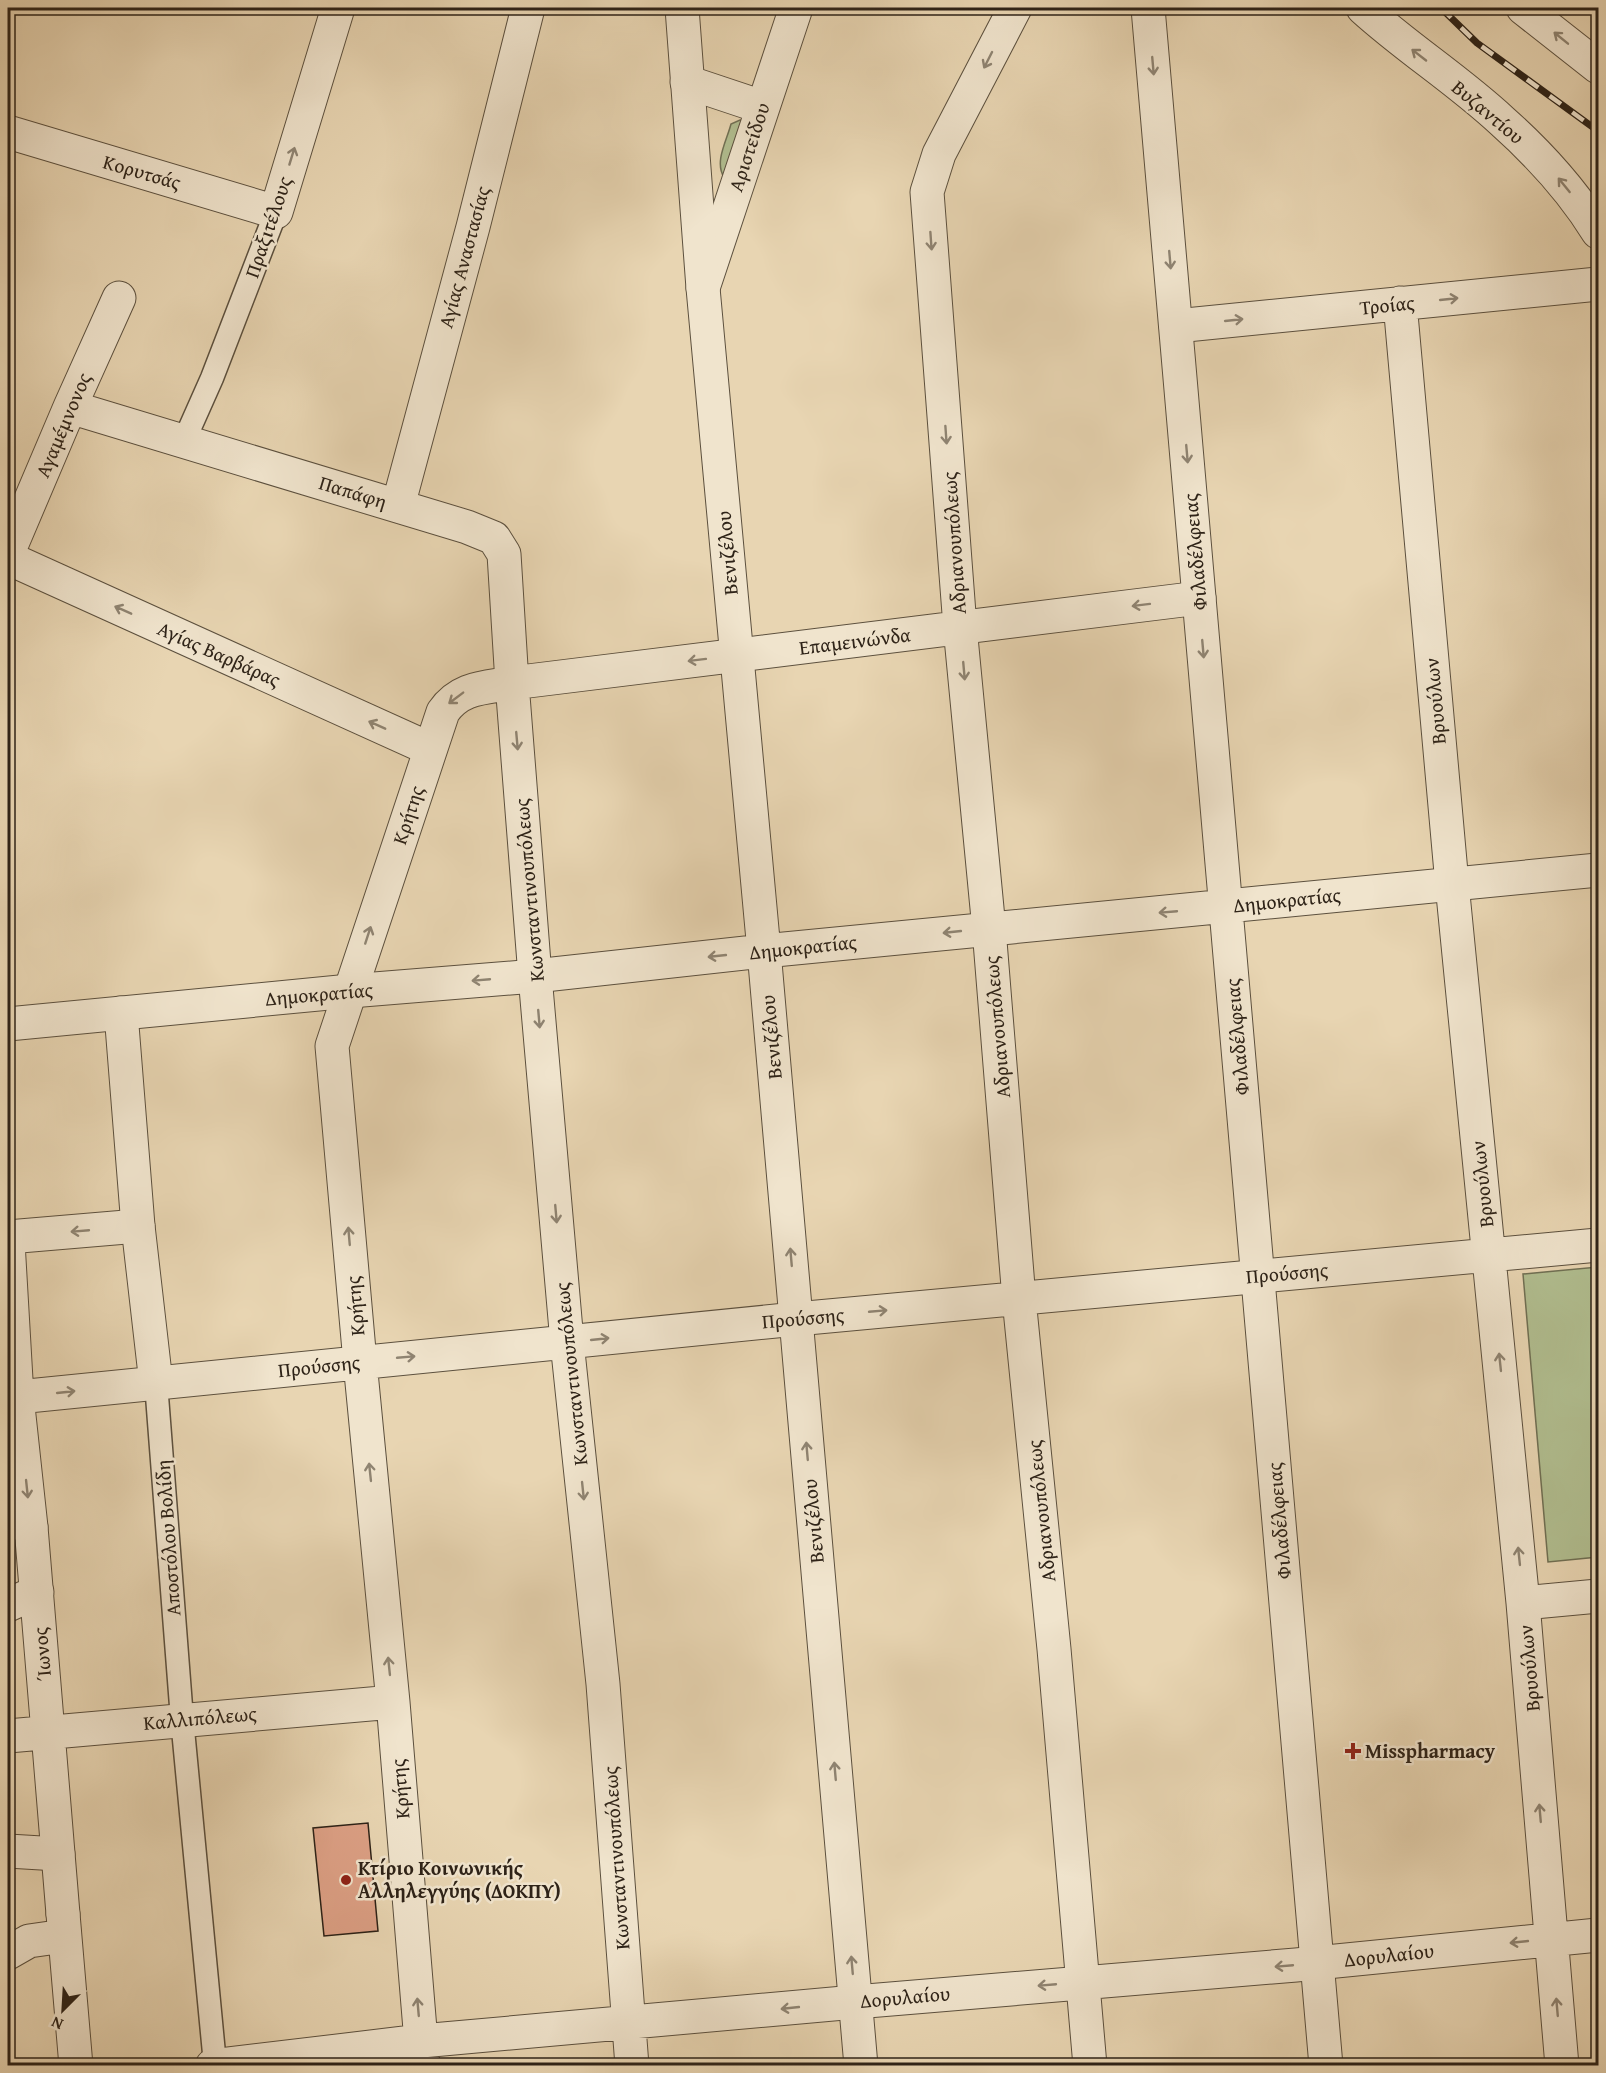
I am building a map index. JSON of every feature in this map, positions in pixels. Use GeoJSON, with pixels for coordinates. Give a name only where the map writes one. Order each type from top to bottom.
{"type":"FeatureCollection","features":[{"type":"Feature","properties":{"kind":"street","name":"Πραξιτέλους"},"geometry":{"type":"LineString","coordinates":[[276,212],[338,8]]}},
{"type":"Feature","properties":{"kind":"street","name":"Αγίας Αναστασίας"},"geometry":{"type":"LineString","coordinates":[[398,506],[473,227],[528,8]]}},
{"type":"Feature","properties":{"kind":"street","name":"Βενιζέλου"},"geometry":{"type":"LineString","coordinates":[[682,8],[703,288],[764,951],[861,2066]]}},
{"type":"Feature","properties":{"kind":"street","name":"Αριστείδου"},"geometry":{"type":"LineString","coordinates":[[703,288],[796,8]]}},
{"type":"Feature","properties":{"kind":"street","name":"Αδριανουπόλεως"},"geometry":{"type":"LineString","coordinates":[[1015,8],[939,154],[927,192],[960,627],[1090,2066]]}},
{"type":"Feature","properties":{"kind":"street","name":"Φιλαδέλφειας"},"geometry":{"type":"LineString","coordinates":[[1148,8],[1326,2066]]}},
{"type":"Feature","properties":{"kind":"street","name":"Βυζαντίου"},"geometry":{"type":"LineString","coordinates":[[1363,8],[1408,47],[1501,119],[1555,174],[1599,232]]}},
{"type":"Feature","properties":{"kind":"street"},"geometry":{"type":"LineString","coordinates":[[1523,8],[1599,67]]}},
{"type":"Feature","properties":{"kind":"street"},"geometry":{"type":"LineString","coordinates":[[687,82],[762,107]]}},
{"type":"Feature","properties":{"kind":"street","name":"Κορυτσάς"},"geometry":{"type":"LineString","coordinates":[[8,132],[276,212]]}},
{"type":"Feature","properties":{"kind":"street","name":"Τροίας"},"geometry":{"type":"LineString","coordinates":[[1176,326],[1599,284]]}},
{"type":"Feature","properties":{"kind":"street","name":"Αγαμέμνονος"},"geometry":{"type":"LineString","coordinates":[[8,553],[70,406],[119,298]]}},
{"type":"Feature","properties":{"kind":"street","name":"Βρυούλων"},"geometry":{"type":"LineString","coordinates":[[1400,303],[1452,884],[1523,1603],[1562,2066]]}},
{"type":"Feature","properties":{"kind":"street","name":"Παπάφη"},"geometry":{"type":"LineString","coordinates":[[70,406],[495,538],[504,554],[512,683]]}},
{"type":"Feature","properties":{"kind":"street","name":"Αγίας Βαρβάρας"},"geometry":{"type":"LineString","coordinates":[[8,558],[430,749]]}},
{"type":"Feature","properties":{"kind":"street","name":"Επαμεινώνδα"},"geometry":{"type":"LineString","coordinates":[[512,683],[1199,598]]}},
{"type":"Feature","properties":{"kind":"street","name":"Κρήτης"},"geometry":{"type":"LineString","coordinates":[[422,2053],[393,1702],[332,1046],[443,712],[450,702],[462,692],[512,683]]}},
{"type":"Feature","properties":{"kind":"street","name":"Κωνσταντινουπόλεως"},"geometry":{"type":"LineString","coordinates":[[512,683],[567,1342],[603,1684],[632,2066]]}},
{"type":"Feature","properties":{"kind":"street","name":"Δημοκρατίας"},"geometry":{"type":"LineString","coordinates":[[8,1024],[350,991],[536,976],[764,951],[1599,870]]}},
{"type":"Feature","properties":{"kind":"street","name":"Αποστόλου Βολίδη"},"geometry":{"type":"LineString","coordinates":[[121,1013],[138,1226],[156,1383]]}},
{"type":"Feature","properties":{"kind":"street"},"geometry":{"type":"LineString","coordinates":[[8,1251],[138,1226]]}},
{"type":"Feature","properties":{"kind":"street","name":"Προύσσης"},"geometry":{"type":"LineString","coordinates":[[12,1398],[796,1319],[1599,1245]]}},
{"type":"Feature","properties":{"kind":"street","name":"Ίωνος"},"geometry":{"type":"LineString","coordinates":[[8,1251],[12,1398],[22,1599],[48,1732],[76,2066]]}},
{"type":"Feature","properties":{"kind":"street"},"geometry":{"type":"LineString","coordinates":[[1523,1603],[1599,1596]]}},
{"type":"Feature","properties":{"kind":"street","name":"Καλλιπόλεως"},"geometry":{"type":"LineString","coordinates":[[8,1736],[393,1702]]}},
{"type":"Feature","properties":{"kind":"street"},"geometry":{"type":"LineString","coordinates":[[8,1851],[58,1854]]}},
{"type":"Feature","properties":{"kind":"street"},"geometry":{"type":"LineString","coordinates":[[8,1953],[63,1925]]}},
{"type":"Feature","properties":{"kind":"street","name":"Δορυλαίου"},"geometry":{"type":"LineString","coordinates":[[214,2065],[422,2053],[628,2024],[855,2001],[1317,1962],[1599,1935]]}},
{"type":"Feature","properties":{"kind":"lane","name":"Πραξιτέλους"},"geometry":{"type":"LineString","coordinates":[[184,441],[215,369],[276,212]]}},
{"type":"Feature","properties":{"kind":"lane","name":"Αποστόλου Βολίδη"},"geometry":{"type":"LineString","coordinates":[[156,1383],[182,1719],[214,2065]]}},
{"type":"Feature","properties":{"kind":"green space"},"geometry":{"type":"Polygon","coordinates":[[[740,120],[744,121],[724,177],[720,165],[722,151],[731,124],[740,120]]]}},
{"type":"Feature","properties":{"kind":"green space"},"geometry":{"type":"Polygon","coordinates":[[[1598,1267],[1598,1557],[1548,1562],[1523,1274],[1598,1267]]]}},
{"type":"Feature","properties":{"kind":"building","name":"Κτίριο Κοινωνικής Αλληλεγγύης (ΔΟΚΠΥ)"},"geometry":{"type":"Polygon","coordinates":[[[368,1823],[378,1931],[324,1936],[313,1828],[368,1823]]]}},
{"type":"Feature","properties":{"kind":"railway"},"geometry":{"type":"LineString","coordinates":[[1441,8],[1477,43],[1598,131]]}},
{"type":"Feature","properties":{"kind":"place","name":"Misspharmacy"},"geometry":{"type":"Point","coordinates":[1353,1751]}},
{"type":"Feature","properties":{"kind":"place","name":"Κτίριο Κοινωνικής Αλληλεγγύης (ΔΟΚΠΥ)"},"geometry":{"type":"Point","coordinates":[346,1880]}}]}
